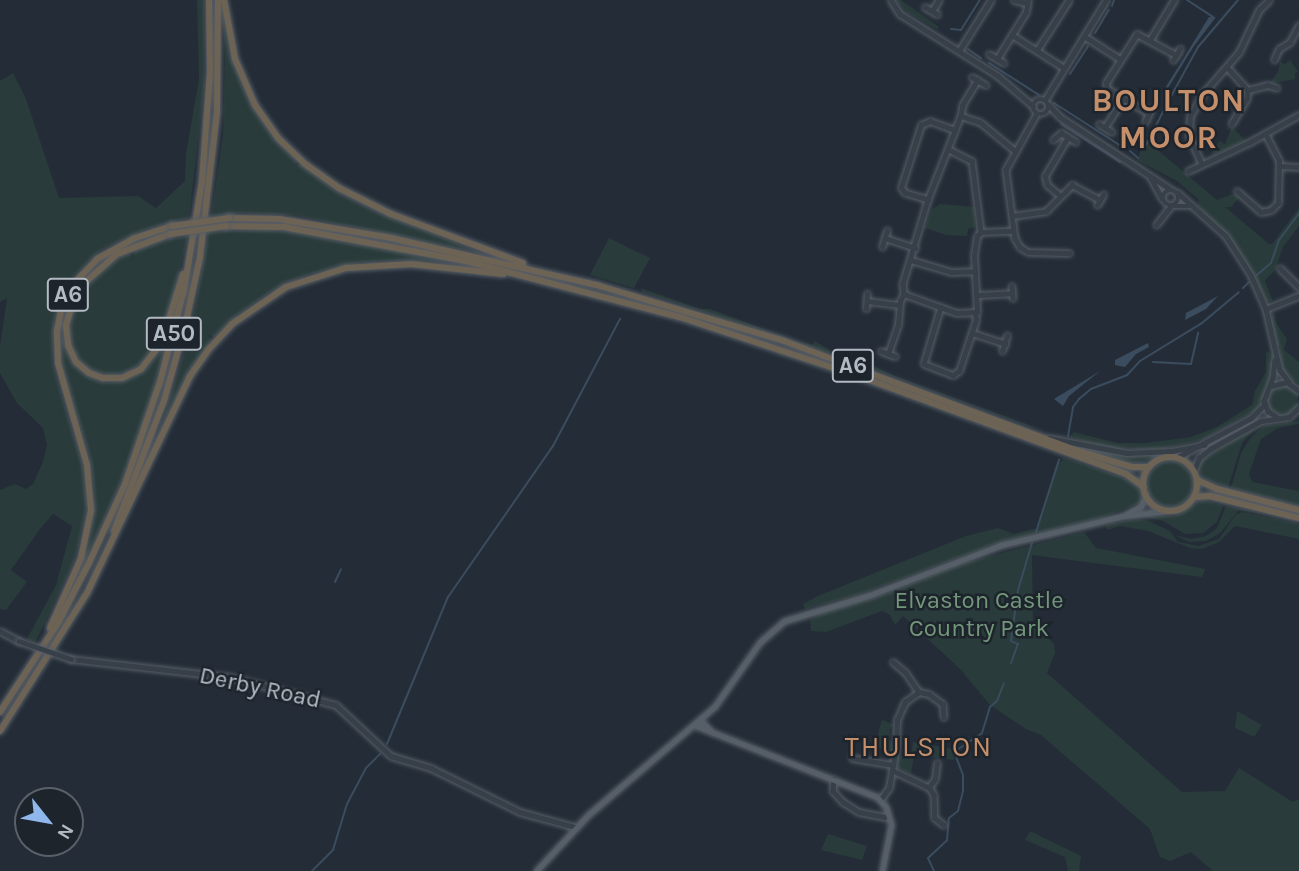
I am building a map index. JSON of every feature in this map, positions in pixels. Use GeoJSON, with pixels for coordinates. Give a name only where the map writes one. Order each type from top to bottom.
{"type":"FeatureCollection","features":[{"type":"Feature","properties":{"kind":"highway","name":"A50"},"geometry":{"type":"LineString","coordinates":[[0,712],[44,643],[89,563],[135,458],[169,353],[195,235],[209,108],[209,0]]}},
{"type":"Feature","properties":{"kind":"highway","name":"A50"},"geometry":{"type":"LineString","coordinates":[[0,731],[70,620],[138,474],[185,326],[200,257],[214,150],[219,87],[218,0]]}},
{"type":"Feature","properties":{"kind":"highway"},"geometry":{"type":"LineString","coordinates":[[224,0],[235,59],[255,105],[278,138],[305,164],[339,188],[391,214],[552,274]]}},
{"type":"Feature","properties":{"kind":"highway"},"geometry":{"type":"LineString","coordinates":[[195,235],[170,323],[151,359],[141,369],[122,378],[103,378],[89,373],[74,359],[66,338],[68,313],[79,289],[98,267],[117,254],[170,234],[227,222],[347,237],[539,280]]}},
{"type":"Feature","properties":{"kind":"highway","name":"A6"},"geometry":{"type":"LineString","coordinates":[[44,643],[81,558],[91,510],[88,465],[58,363],[57,331],[61,310],[78,279],[97,259],[135,238],[173,226],[227,222],[300,222],[419,243],[552,274],[784,341],[1037,436],[1118,463],[1150,467]]}},
{"type":"Feature","properties":{"kind":"highway","name":"A6"},"geometry":{"type":"LineString","coordinates":[[70,620],[115,538],[190,376],[208,350],[245,313],[301,281],[358,266],[441,265],[539,280],[673,314],[780,349],[1126,474],[1145,490]]}},
{"type":"Feature","properties":{"kind":"highway"},"geometry":{"type":"LineString","coordinates":[[1176,457],[1194,470],[1198,480],[1194,497],[1180,508],[1167,511],[1152,504],[1145,490],[1150,467],[1164,458],[1176,457]]}},
{"type":"Feature","properties":{"kind":"highway"},"geometry":{"type":"LineString","coordinates":[[1198,480],[1235,498],[1299,518]]}},
{"type":"Feature","properties":{"kind":"highway"},"geometry":{"type":"LineString","coordinates":[[1194,497],[1235,498],[1299,510]]}},
{"type":"Feature","properties":{"kind":"main road"},"geometry":{"type":"LineString","coordinates":[[1123,516],[1140,506],[1145,490]]}},
{"type":"Feature","properties":{"kind":"main road"},"geometry":{"type":"LineString","coordinates":[[536,871],[575,827],[700,720],[725,693],[767,634],[794,616],[870,595],[1001,545],[1123,516],[1167,511]]}},
{"type":"Feature","properties":{"kind":"main road"},"geometry":{"type":"LineString","coordinates":[[700,720],[716,735]]}},
{"type":"Feature","properties":{"kind":"main road"},"geometry":{"type":"LineString","coordinates":[[694,725],[868,791],[880,800],[888,812],[891,825],[882,871]]}},
{"type":"Feature","properties":{"kind":"street"},"geometry":{"type":"LineString","coordinates":[[891,0],[900,15],[959,51],[1024,96],[1037,114]]}},
{"type":"Feature","properties":{"kind":"street"},"geometry":{"type":"LineString","coordinates":[[925,7],[934,12],[939,0]]}},
{"type":"Feature","properties":{"kind":"street"},"geometry":{"type":"LineString","coordinates":[[959,51],[991,0]]}},
{"type":"Feature","properties":{"kind":"street"},"geometry":{"type":"LineString","coordinates":[[997,59],[1027,12],[1028,1],[1014,0]]}},
{"type":"Feature","properties":{"kind":"street"},"geometry":{"type":"LineString","coordinates":[[1037,50],[1069,0]]}},
{"type":"Feature","properties":{"kind":"street"},"geometry":{"type":"LineString","coordinates":[[1033,106],[1042,99],[1064,68],[1106,0]]}},
{"type":"Feature","properties":{"kind":"street"},"geometry":{"type":"LineString","coordinates":[[1200,163],[1189,136],[1190,116],[1202,95],[1241,49],[1259,10],[1269,0]]}},
{"type":"Feature","properties":{"kind":"street"},"geometry":{"type":"LineString","coordinates":[[1150,40],[1176,1]]}},
{"type":"Feature","properties":{"kind":"street"},"geometry":{"type":"LineString","coordinates":[[1275,60],[1279,49],[1290,42],[1299,25]]}},
{"type":"Feature","properties":{"kind":"street"},"geometry":{"type":"LineString","coordinates":[[1146,121],[1150,112],[1123,99],[1105,84],[1137,34],[1175,57],[1180,49]]}},
{"type":"Feature","properties":{"kind":"street"},"geometry":{"type":"LineString","coordinates":[[1012,35],[1064,68]]}},
{"type":"Feature","properties":{"kind":"street"},"geometry":{"type":"LineString","coordinates":[[1084,36],[1120,59]]}},
{"type":"Feature","properties":{"kind":"street"},"geometry":{"type":"LineString","coordinates":[[989,54],[1004,63]]}},
{"type":"Feature","properties":{"kind":"street"},"geometry":{"type":"LineString","coordinates":[[1227,67],[1248,90],[1247,99],[1232,124]]}},
{"type":"Feature","properties":{"kind":"street"},"geometry":{"type":"LineString","coordinates":[[972,77],[986,85]]}},
{"type":"Feature","properties":{"kind":"street"},"geometry":{"type":"LineString","coordinates":[[888,354],[898,325],[899,305],[904,294],[903,284],[928,200],[963,105],[978,80]]}},
{"type":"Feature","properties":{"kind":"street"},"geometry":{"type":"LineString","coordinates":[[1248,90],[1268,85],[1278,88]]}},
{"type":"Feature","properties":{"kind":"street"},"geometry":{"type":"LineString","coordinates":[[1024,96],[1042,99],[1060,117],[1178,193],[1215,224],[1234,247],[1251,275],[1266,310],[1275,356],[1283,377],[1299,391]]}},
{"type":"Feature","properties":{"kind":"street"},"geometry":{"type":"LineString","coordinates":[[1105,127],[1123,99]]}},
{"type":"Feature","properties":{"kind":"street"},"geometry":{"type":"LineString","coordinates":[[1045,114],[1049,105]]}},
{"type":"Feature","properties":{"kind":"street"},"geometry":{"type":"LineString","coordinates":[[1037,114],[1060,117]]}},
{"type":"Feature","properties":{"kind":"street"},"geometry":{"type":"LineString","coordinates":[[1037,114],[1006,170],[1013,231],[1017,244],[1028,252],[1069,253]]}},
{"type":"Feature","properties":{"kind":"street"},"geometry":{"type":"LineString","coordinates":[[1188,171],[1299,115]]}},
{"type":"Feature","properties":{"kind":"street"},"geometry":{"type":"LineString","coordinates":[[961,116],[980,122],[1015,151]]}},
{"type":"Feature","properties":{"kind":"street"},"geometry":{"type":"LineString","coordinates":[[928,200],[905,193],[901,188],[921,125],[930,121],[954,130]]}},
{"type":"Feature","properties":{"kind":"street"},"geometry":{"type":"LineString","coordinates":[[1099,124],[1112,132]]}},
{"type":"Feature","properties":{"kind":"street"},"geometry":{"type":"LineString","coordinates":[[1053,140],[1059,133],[1076,142]]}},
{"type":"Feature","properties":{"kind":"street"},"geometry":{"type":"LineString","coordinates":[[1237,191],[1261,212],[1271,210],[1279,200],[1280,166],[1265,134]]}},
{"type":"Feature","properties":{"kind":"street"},"geometry":{"type":"LineString","coordinates":[[1060,196],[1047,185],[1045,176],[1066,136]]}},
{"type":"Feature","properties":{"kind":"street"},"geometry":{"type":"LineString","coordinates":[[941,307],[923,361],[925,365],[957,374],[972,333],[975,313],[979,309],[975,271],[976,239],[981,232],[972,161],[948,149]]}},
{"type":"Feature","properties":{"kind":"street"},"geometry":{"type":"LineString","coordinates":[[1280,166],[1299,167]]}},
{"type":"Feature","properties":{"kind":"street"},"geometry":{"type":"LineString","coordinates":[[1149,174],[1163,200],[1172,206],[1194,206]]}},
{"type":"Feature","properties":{"kind":"street"},"geometry":{"type":"LineString","coordinates":[[1012,216],[1046,211],[1068,187],[1075,184],[1100,200]]}},
{"type":"Feature","properties":{"kind":"street"},"geometry":{"type":"LineString","coordinates":[[1156,225],[1163,200],[1170,189]]}},
{"type":"Feature","properties":{"kind":"street"},"geometry":{"type":"LineString","coordinates":[[1160,217],[1179,202],[1178,193]]}},
{"type":"Feature","properties":{"kind":"street"},"geometry":{"type":"LineString","coordinates":[[882,247],[887,231]]}},
{"type":"Feature","properties":{"kind":"street"},"geometry":{"type":"LineString","coordinates":[[981,232],[1013,231]]}},
{"type":"Feature","properties":{"kind":"street"},"geometry":{"type":"LineString","coordinates":[[885,238],[915,248]]}},
{"type":"Feature","properties":{"kind":"street"},"geometry":{"type":"LineString","coordinates":[[911,260],[951,272],[975,271]]}},
{"type":"Feature","properties":{"kind":"street"},"geometry":{"type":"LineString","coordinates":[[1280,268],[1299,286]]}},
{"type":"Feature","properties":{"kind":"street"},"geometry":{"type":"LineString","coordinates":[[978,295],[1013,292]]}},
{"type":"Feature","properties":{"kind":"street"},"geometry":{"type":"LineString","coordinates":[[866,309],[867,294]]}},
{"type":"Feature","properties":{"kind":"street"},"geometry":{"type":"LineString","coordinates":[[904,294],[957,313],[975,313]]}},
{"type":"Feature","properties":{"kind":"street"},"geometry":{"type":"LineString","coordinates":[[1266,310],[1298,298]]}},
{"type":"Feature","properties":{"kind":"street"},"geometry":{"type":"LineString","coordinates":[[866,301],[899,305]]}},
{"type":"Feature","properties":{"kind":"street"},"geometry":{"type":"LineString","coordinates":[[972,333],[1005,344]]}},
{"type":"Feature","properties":{"kind":"street"},"geometry":{"type":"LineString","coordinates":[[1002,351],[1007,336]]}},
{"type":"Feature","properties":{"kind":"street"},"geometry":{"type":"LineString","coordinates":[[881,351],[895,356]]}},
{"type":"Feature","properties":{"kind":"street"},"geometry":{"type":"LineString","coordinates":[[1176,457],[1204,445],[1251,418],[1265,404],[1275,356]]}},
{"type":"Feature","properties":{"kind":"street"},"geometry":{"type":"LineString","coordinates":[[1270,386],[1280,382],[1294,384]]}},
{"type":"Feature","properties":{"kind":"street"},"geometry":{"type":"LineString","coordinates":[[1265,404],[1278,417]]}},
{"type":"Feature","properties":{"kind":"street"},"geometry":{"type":"LineString","coordinates":[[1194,470],[1199,457],[1210,449],[1254,424],[1278,417],[1289,417],[1299,407]]}},
{"type":"Feature","properties":{"kind":"street"},"geometry":{"type":"LineString","coordinates":[[1037,436],[1127,453],[1172,451],[1204,445]]}},
{"type":"Feature","properties":{"kind":"street","name":"Derby Road"},"geometry":{"type":"LineString","coordinates":[[0,631],[19,641],[71,659],[230,677],[336,705],[391,756],[431,768],[508,807],[575,827]]}},
{"type":"Feature","properties":{"kind":"street"},"geometry":{"type":"LineString","coordinates":[[893,662],[906,673],[919,692],[938,699],[948,710],[944,717]]}},
{"type":"Feature","properties":{"kind":"street"},"geometry":{"type":"LineString","coordinates":[[880,800],[889,788],[898,714],[908,699],[919,692]]}},
{"type":"Feature","properties":{"kind":"street"},"geometry":{"type":"LineString","coordinates":[[852,758],[893,768],[929,787],[934,795],[935,819],[944,825]]}},
{"type":"Feature","properties":{"kind":"street"},"geometry":{"type":"LineString","coordinates":[[929,787],[936,779],[937,763]]}},
{"type":"Feature","properties":{"kind":"street"},"geometry":{"type":"LineString","coordinates":[[834,779],[833,791],[843,802],[859,812],[885,817]]}},
{"type":"Feature","properties":{"kind":"green space"},"geometry":{"type":"Polygon","coordinates":[[[197,0],[204,0],[204,87],[189,218],[144,230],[101,250],[74,275],[55,316],[52,363],[83,467],[87,505],[75,559],[35,643],[27,639],[56,585],[72,526],[53,514],[11,570],[27,582],[6,610],[0,609],[0,490],[15,484],[26,489],[33,484],[47,445],[43,428],[17,403],[0,373],[0,347],[7,298],[0,302],[0,81],[13,73],[26,99],[59,198],[138,196],[156,208],[185,181],[186,154],[199,79],[197,0]]]}},
{"type":"Feature","properties":{"kind":"green space"},"geometry":{"type":"Polygon","coordinates":[[[895,0],[901,0],[939,27],[937,29],[908,13],[895,0]]]}},
{"type":"Feature","properties":{"kind":"green space"},"geometry":{"type":"Polygon","coordinates":[[[222,5],[231,54],[244,89],[266,127],[297,161],[295,166],[301,164],[329,184],[389,216],[490,256],[295,215],[240,213],[211,217],[223,136],[225,60],[222,5]]]}},
{"type":"Feature","properties":{"kind":"green space"},"geometry":{"type":"Polygon","coordinates":[[[1290,60],[1298,72],[1295,73],[1295,79],[1269,84],[1278,72],[1280,62],[1285,64],[1290,60]]]}},
{"type":"Feature","properties":{"kind":"green space"},"geometry":{"type":"Polygon","coordinates":[[[1232,127],[1246,141],[1211,156],[1219,141],[1225,144],[1232,127]]]}},
{"type":"Feature","properties":{"kind":"green space"},"geometry":{"type":"Polygon","coordinates":[[[1146,140],[1217,200],[1232,194],[1239,198],[1231,207],[1225,207],[1269,244],[1272,244],[1299,208],[1299,226],[1283,247],[1275,270],[1265,280],[1273,302],[1267,301],[1241,254],[1198,205],[1199,200],[1177,181],[1137,160],[1146,140]]]}},
{"type":"Feature","properties":{"kind":"green space"},"geometry":{"type":"Polygon","coordinates":[[[940,204],[974,207],[975,227],[968,229],[967,236],[946,235],[925,228],[932,209],[940,204]]]}},
{"type":"Feature","properties":{"kind":"green space"},"geometry":{"type":"Polygon","coordinates":[[[225,228],[261,228],[317,234],[469,264],[405,260],[358,263],[310,274],[269,293],[239,314],[215,337],[209,335],[211,341],[192,367],[158,434],[191,330],[208,232],[225,231],[225,228]]]}},
{"type":"Feature","properties":{"kind":"green space"},"geometry":{"type":"Polygon","coordinates":[[[188,236],[171,308],[160,340],[145,362],[129,372],[113,376],[91,371],[81,363],[71,346],[69,323],[75,301],[89,281],[127,251],[133,257],[134,248],[170,237],[188,236]]]}},
{"type":"Feature","properties":{"kind":"green space"},"geometry":{"type":"Polygon","coordinates":[[[609,238],[650,258],[634,288],[590,275],[609,238]]]}},
{"type":"Feature","properties":{"kind":"green space"},"geometry":{"type":"Polygon","coordinates":[[[641,288],[700,309],[710,309],[796,341],[812,345],[815,341],[839,356],[868,363],[897,377],[1043,430],[826,352],[642,292],[641,288]]]}},
{"type":"Feature","properties":{"kind":"green space"},"geometry":{"type":"Polygon","coordinates":[[[64,312],[63,335],[71,361],[87,375],[108,381],[124,380],[147,367],[162,347],[173,322],[126,471],[77,580],[90,540],[95,496],[89,454],[61,367],[60,341],[64,312]]]}},
{"type":"Feature","properties":{"kind":"green space"},"geometry":{"type":"Polygon","coordinates":[[[1274,312],[1276,323],[1287,339],[1284,350],[1299,362],[1299,384],[1287,378],[1281,369],[1280,346],[1277,346],[1271,318],[1274,312]]]}},
{"type":"Feature","properties":{"kind":"green space"},"geometry":{"type":"Polygon","coordinates":[[[1266,352],[1273,353],[1271,381],[1256,410],[1204,439],[1164,449],[1112,449],[1069,437],[1074,432],[1117,443],[1145,443],[1191,437],[1217,427],[1252,405],[1255,391],[1266,372],[1266,352]]]}},
{"type":"Feature","properties":{"kind":"green space"},"geometry":{"type":"Polygon","coordinates":[[[1283,385],[1289,386],[1297,394],[1297,406],[1289,414],[1283,415],[1277,414],[1269,406],[1268,400],[1269,394],[1277,386],[1283,385]]]}},
{"type":"Feature","properties":{"kind":"green space"},"geometry":{"type":"Polygon","coordinates":[[[1299,421],[1299,424],[1278,428],[1261,439],[1249,474],[1252,482],[1299,491],[1299,507],[1231,488],[1241,453],[1251,437],[1264,426],[1299,421]]]}},
{"type":"Feature","properties":{"kind":"green space"},"geometry":{"type":"Polygon","coordinates":[[[1256,427],[1242,443],[1228,488],[1202,478],[1198,468],[1203,459],[1256,427]]]}},
{"type":"Feature","properties":{"kind":"green space"},"geometry":{"type":"Polygon","coordinates":[[[1193,449],[1164,454],[1138,464],[1088,451],[1127,455],[1193,449]]]}},
{"type":"Feature","properties":{"kind":"green space"},"geometry":{"type":"Polygon","coordinates":[[[1061,457],[1133,481],[1142,494],[1140,503],[1101,518],[992,545],[861,594],[805,609],[803,604],[818,596],[966,536],[998,528],[1014,534],[1037,528],[1056,465],[1063,460],[1061,457]]]}},
{"type":"Feature","properties":{"kind":"green space"},"geometry":{"type":"Polygon","coordinates":[[[1170,461],[1179,462],[1186,468],[1192,475],[1192,493],[1186,500],[1179,506],[1170,507],[1161,506],[1154,500],[1148,493],[1147,484],[1148,475],[1154,468],[1161,462],[1170,461]]]}},
{"type":"Feature","properties":{"kind":"green space"},"geometry":{"type":"Polygon","coordinates":[[[1200,499],[1223,506],[1217,522],[1203,533],[1185,534],[1163,521],[1144,516],[1175,516],[1200,499]]]}},
{"type":"Feature","properties":{"kind":"green space"},"geometry":{"type":"Polygon","coordinates":[[[1226,506],[1272,515],[1239,510],[1220,533],[1206,541],[1189,542],[1175,535],[1191,539],[1206,536],[1217,528],[1226,506]]]}},
{"type":"Feature","properties":{"kind":"green space"},"geometry":{"type":"Polygon","coordinates":[[[1243,512],[1299,524],[1299,539],[1235,526],[1219,542],[1202,549],[1190,548],[1148,531],[1120,526],[1107,530],[1106,525],[1134,519],[1149,521],[1170,531],[1178,542],[1199,546],[1219,539],[1236,514],[1243,512]]]}},
{"type":"Feature","properties":{"kind":"green space","name":"Elvaston Castle Country Park"},"geometry":{"type":"Polygon","coordinates":[[[1084,532],[1096,548],[1205,569],[1202,577],[1032,555],[1033,622],[1054,644],[1055,653],[1047,673],[1182,792],[1225,791],[1239,768],[1293,802],[1299,799],[1299,871],[1213,871],[1191,852],[1170,861],[1160,857],[1150,829],[1041,735],[1026,729],[990,705],[961,670],[903,616],[895,625],[890,615],[882,611],[826,632],[811,631],[810,621],[823,611],[885,594],[960,564],[1084,532]]]}},
{"type":"Feature","properties":{"kind":"green space"},"geometry":{"type":"Polygon","coordinates":[[[1237,711],[1262,725],[1254,737],[1235,728],[1237,711]]]}},
{"type":"Feature","properties":{"kind":"green space"},"geometry":{"type":"Polygon","coordinates":[[[882,720],[895,725],[890,728],[889,740],[895,744],[890,762],[889,750],[874,747],[882,720]]]}},
{"type":"Feature","properties":{"kind":"green space"},"geometry":{"type":"Polygon","coordinates":[[[913,742],[955,749],[954,760],[914,755],[911,774],[897,767],[897,756],[911,756],[913,742]]]}},
{"type":"Feature","properties":{"kind":"green space"},"geometry":{"type":"Polygon","coordinates":[[[1030,831],[1081,856],[1079,871],[1068,871],[1065,857],[1025,840],[1030,831]]]}},
{"type":"Feature","properties":{"kind":"green space"},"geometry":{"type":"Polygon","coordinates":[[[828,834],[867,846],[862,860],[821,850],[828,834]]]}},
{"type":"Feature","properties":{"kind":"water"},"geometry":{"type":"Polygon","coordinates":[[[1209,17],[1216,17],[1194,46],[1165,93],[1164,90],[1209,17]]]}},
{"type":"Feature","properties":{"kind":"water"},"geometry":{"type":"Polygon","coordinates":[[[1218,296],[1206,309],[1185,320],[1186,313],[1218,296]]]}},
{"type":"Feature","properties":{"kind":"water"},"geometry":{"type":"Polygon","coordinates":[[[1148,343],[1149,347],[1136,354],[1125,367],[1115,365],[1115,360],[1148,343]]]}},
{"type":"Feature","properties":{"kind":"water"},"geometry":{"type":"Polygon","coordinates":[[[1100,371],[1069,396],[1063,406],[1054,399],[1100,371]]]}},
{"type":"Feature","properties":{"kind":"waterway"},"geometry":{"type":"LineString","coordinates":[[951,29],[961,30],[980,0]]}},
{"type":"Feature","properties":{"kind":"waterway"},"geometry":{"type":"LineString","coordinates":[[1112,6],[1114,0]]}},
{"type":"Feature","properties":{"kind":"waterway"},"geometry":{"type":"LineString","coordinates":[[1187,0],[1213,17]]}},
{"type":"Feature","properties":{"kind":"waterway"},"geometry":{"type":"LineString","coordinates":[[1169,100],[1198,47],[1238,0]]}},
{"type":"Feature","properties":{"kind":"waterway"},"geometry":{"type":"LineString","coordinates":[[1095,33],[1109,10]]}},
{"type":"Feature","properties":{"kind":"waterway"},"geometry":{"type":"LineString","coordinates":[[1070,74],[1088,46]]}},
{"type":"Feature","properties":{"kind":"waterway"},"geometry":{"type":"LineString","coordinates":[[968,49],[981,58]]}},
{"type":"Feature","properties":{"kind":"waterway"},"geometry":{"type":"LineString","coordinates":[[989,63],[1039,95]]}},
{"type":"Feature","properties":{"kind":"waterway"},"geometry":{"type":"LineString","coordinates":[[1054,103],[1124,148]]}},
{"type":"Feature","properties":{"kind":"waterway"},"geometry":{"type":"LineString","coordinates":[[1145,147],[1165,108]]}},
{"type":"Feature","properties":{"kind":"waterway"},"geometry":{"type":"LineString","coordinates":[[1061,124],[1120,162]]}},
{"type":"Feature","properties":{"kind":"waterway"},"geometry":{"type":"LineString","coordinates":[[1130,151],[1138,158]]}},
{"type":"Feature","properties":{"kind":"waterway"},"geometry":{"type":"LineString","coordinates":[[1257,275],[1271,263],[1279,240],[1299,213]]}},
{"type":"Feature","properties":{"kind":"waterway"},"geometry":{"type":"LineString","coordinates":[[1243,288],[1249,282]]}},
{"type":"Feature","properties":{"kind":"waterway"},"geometry":{"type":"LineString","coordinates":[[1068,436],[1073,407],[1079,399],[1091,389],[1127,375],[1140,361],[1202,323],[1239,292]]}},
{"type":"Feature","properties":{"kind":"waterway"},"geometry":{"type":"LineString","coordinates":[[387,744],[448,597],[553,446],[620,319]]}},
{"type":"Feature","properties":{"kind":"waterway"},"geometry":{"type":"LineString","coordinates":[[1153,362],[1191,364],[1198,333]]}},
{"type":"Feature","properties":{"kind":"waterway"},"geometry":{"type":"LineString","coordinates":[[1036,532],[1059,460]]}},
{"type":"Feature","properties":{"kind":"waterway"},"geometry":{"type":"LineString","coordinates":[[1011,663],[1018,644],[1011,641],[1018,590],[1032,543]]}},
{"type":"Feature","properties":{"kind":"waterway"},"geometry":{"type":"LineString","coordinates":[[335,582],[341,569]]}},
{"type":"Feature","properties":{"kind":"waterway"},"geometry":{"type":"LineString","coordinates":[[956,755],[957,750],[982,733],[990,707],[997,701],[1004,683]]}},
{"type":"Feature","properties":{"kind":"waterway"},"geometry":{"type":"LineString","coordinates":[[312,871],[333,850],[347,804],[366,768],[380,754]]}},
{"type":"Feature","properties":{"kind":"waterway"},"geometry":{"type":"LineString","coordinates":[[934,871],[928,858],[947,840],[949,818],[958,811],[963,791],[963,775],[956,757]]}},
{"type":"Feature","properties":{"kind":"district","name":"BOULTON MOOR"},"geometry":{"type":"Point","coordinates":[1169,120]}},
{"type":"Feature","properties":{"kind":"district","name":"THULSTON"},"geometry":{"type":"Point","coordinates":[919,747]}}]}
